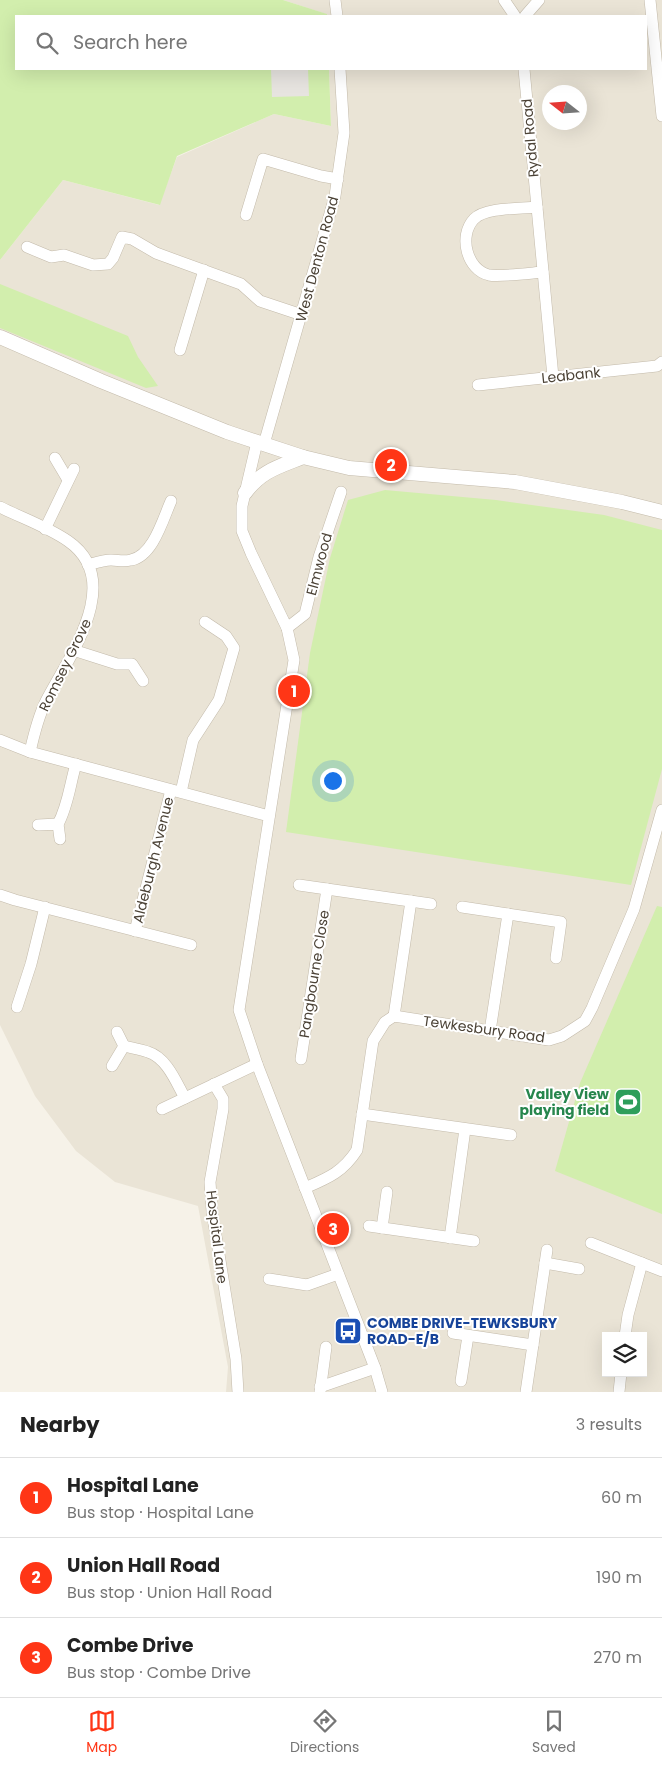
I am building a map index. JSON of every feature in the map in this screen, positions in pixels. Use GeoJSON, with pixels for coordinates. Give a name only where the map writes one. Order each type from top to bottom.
{"type":"FeatureCollection","features":[{"type":"Feature","properties":{"kind":"street"},"geometry":{"type":"LineString","coordinates":[[335,0],[337,15]]}},
{"type":"Feature","properties":{"kind":"street"},"geometry":{"type":"LineString","coordinates":[[504,0],[514,15]]}},
{"type":"Feature","properties":{"kind":"street"},"geometry":{"type":"LineString","coordinates":[[526,15],[540,0]]}},
{"type":"Feature","properties":{"kind":"street"},"geometry":{"type":"LineString","coordinates":[[650,0],[662,116]]}},
{"type":"Feature","properties":{"kind":"street","name":"West Denton Road"},"geometry":{"type":"LineString","coordinates":[[260,443],[302,315],[338,179],[344,133],[340,70]]}},
{"type":"Feature","properties":{"kind":"street","name":"Rydal Road"},"geometry":{"type":"LineString","coordinates":[[524,70],[553,377]]}},
{"type":"Feature","properties":{"kind":"street"},"geometry":{"type":"LineString","coordinates":[[246,215],[263,159],[338,179]]}},
{"type":"Feature","properties":{"kind":"street"},"geometry":{"type":"LineString","coordinates":[[537,207],[488,211],[474,219],[466,233],[468,257],[476,269],[490,275],[543,272]]}},
{"type":"Feature","properties":{"kind":"street"},"geometry":{"type":"LineString","coordinates":[[27,247],[51,257],[64,255],[94,265],[108,264],[114,258],[122,237],[132,239],[156,253],[241,284],[260,301],[302,315]]}},
{"type":"Feature","properties":{"kind":"street"},"geometry":{"type":"LineString","coordinates":[[180,350],[204,270]]}},
{"type":"Feature","properties":{"kind":"street"},"geometry":{"type":"LineString","coordinates":[[0,337],[101,381],[227,432],[303,457],[349,468],[515,482],[622,502],[662,512]]}},
{"type":"Feature","properties":{"kind":"street","name":"Leabank"},"geometry":{"type":"LineString","coordinates":[[478,385],[657,366],[662,362]]}},
{"type":"Feature","properties":{"kind":"street"},"geometry":{"type":"LineString","coordinates":[[260,443],[242,506],[242,531],[287,628],[294,660],[239,1010],[257,1064],[375,1368],[382,1392]]}},
{"type":"Feature","properties":{"kind":"street"},"geometry":{"type":"LineString","coordinates":[[245,494],[253,481],[268,471],[303,457]]}},
{"type":"Feature","properties":{"kind":"street"},"geometry":{"type":"LineString","coordinates":[[54,458],[68,480]]}},
{"type":"Feature","properties":{"kind":"street"},"geometry":{"type":"LineString","coordinates":[[45,528],[74,469]]}},
{"type":"Feature","properties":{"kind":"street","name":"Elmwood"},"geometry":{"type":"LineString","coordinates":[[287,628],[305,614],[319,557],[341,492]]}},
{"type":"Feature","properties":{"kind":"street"},"geometry":{"type":"LineString","coordinates":[[88,566],[105,560],[121,562],[133,560],[144,555],[171,500]]}},
{"type":"Feature","properties":{"kind":"street","name":"Romsey Grove"},"geometry":{"type":"LineString","coordinates":[[0,507],[45,528],[69,542],[81,552],[94,582],[94,596],[90,612],[73,650],[45,703],[34,733],[30,752]]}},
{"type":"Feature","properties":{"kind":"street","name":"Aldeburgh Avenue"},"geometry":{"type":"LineString","coordinates":[[135,931],[193,740],[219,700],[234,648],[226,636],[205,622]]}},
{"type":"Feature","properties":{"kind":"street"},"geometry":{"type":"LineString","coordinates":[[73,650],[116,664],[132,664],[143,680]]}},
{"type":"Feature","properties":{"kind":"street"},"geometry":{"type":"LineString","coordinates":[[0,740],[30,752],[269,816]]}},
{"type":"Feature","properties":{"kind":"street"},"geometry":{"type":"LineString","coordinates":[[60,839],[58,824],[65,813],[69,788],[76,764]]}},
{"type":"Feature","properties":{"kind":"street","name":"Tewkesbury Road"},"geometry":{"type":"LineString","coordinates":[[394,1016],[549,1040],[562,1036],[585,1021],[634,910],[662,810]]}},
{"type":"Feature","properties":{"kind":"street"},"geometry":{"type":"LineString","coordinates":[[38,825],[58,824]]}},
{"type":"Feature","properties":{"kind":"street"},"geometry":{"type":"LineString","coordinates":[[299,885],[431,904]]}},
{"type":"Feature","properties":{"kind":"street","name":"Pangbourne Close"},"geometry":{"type":"LineString","coordinates":[[301,1059],[327,889]]}},
{"type":"Feature","properties":{"kind":"street","name":"Aldeburgh Avenue"},"geometry":{"type":"LineString","coordinates":[[0,894],[15,900],[191,945]]}},
{"type":"Feature","properties":{"kind":"street"},"geometry":{"type":"LineString","coordinates":[[305,1188],[343,1169],[357,1150],[373,1041],[385,1022],[394,1016],[411,901]]}},
{"type":"Feature","properties":{"kind":"street"},"geometry":{"type":"LineString","coordinates":[[16,1007],[31,964],[44,907]]}},
{"type":"Feature","properties":{"kind":"street"},"geometry":{"type":"LineString","coordinates":[[462,907],[561,922],[556,958]]}},
{"type":"Feature","properties":{"kind":"street"},"geometry":{"type":"LineString","coordinates":[[490,1031],[508,914]]}},
{"type":"Feature","properties":{"kind":"street"},"geometry":{"type":"LineString","coordinates":[[117,1032],[124,1046]]}},
{"type":"Feature","properties":{"kind":"street"},"geometry":{"type":"LineString","coordinates":[[112,1066],[124,1046]]}},
{"type":"Feature","properties":{"kind":"street"},"geometry":{"type":"LineString","coordinates":[[124,1046],[150,1052],[162,1062],[172,1074],[185,1098]]}},
{"type":"Feature","properties":{"kind":"street"},"geometry":{"type":"LineString","coordinates":[[162,1108],[257,1064]]}},
{"type":"Feature","properties":{"kind":"street","name":"Hospital Lane"},"geometry":{"type":"LineString","coordinates":[[214,1084],[223,1099],[223,1109],[210,1182],[212,1211],[236,1358],[238,1392]]}},
{"type":"Feature","properties":{"kind":"street"},"geometry":{"type":"LineString","coordinates":[[362,1114],[512,1135]]}},
{"type":"Feature","properties":{"kind":"street"},"geometry":{"type":"LineString","coordinates":[[450,1238],[465,1129]]}},
{"type":"Feature","properties":{"kind":"street"},"geometry":{"type":"LineString","coordinates":[[382,1228],[386,1192]]}},
{"type":"Feature","properties":{"kind":"street"},"geometry":{"type":"LineString","coordinates":[[369,1226],[474,1241]]}},
{"type":"Feature","properties":{"kind":"street"},"geometry":{"type":"LineString","coordinates":[[591,1243],[662,1271]]}},
{"type":"Feature","properties":{"kind":"street"},"geometry":{"type":"LineString","coordinates":[[526,1392],[547,1250]]}},
{"type":"Feature","properties":{"kind":"street"},"geometry":{"type":"LineString","coordinates":[[545,1263],[579,1269]]}},
{"type":"Feature","properties":{"kind":"street"},"geometry":{"type":"LineString","coordinates":[[626,1332],[628,1315],[642,1263]]}},
{"type":"Feature","properties":{"kind":"street"},"geometry":{"type":"LineString","coordinates":[[269,1280],[307,1285],[338,1274]]}},
{"type":"Feature","properties":{"kind":"street"},"geometry":{"type":"LineString","coordinates":[[453,1333],[533,1345]]}},
{"type":"Feature","properties":{"kind":"street"},"geometry":{"type":"LineString","coordinates":[[461,1381],[468,1336]]}},
{"type":"Feature","properties":{"kind":"street"},"geometry":{"type":"LineString","coordinates":[[326,1347],[320,1390],[375,1368]]}},
{"type":"Feature","properties":{"kind":"street"},"geometry":{"type":"LineString","coordinates":[[618,1392],[620,1377]]}},
{"type":"Feature","properties":{"kind":"shaded area"},"geometry":{"type":"Polygon","coordinates":[[[283,0],[662,0],[662,1392],[226,1392],[228,1367],[198,1206],[115,1182],[76,1151],[35,1096],[0,1025],[0,260],[63,180],[159,205],[177,157],[274,114],[331,126],[329,70],[647,70],[647,15],[326,15],[283,0]]]}},
{"type":"Feature","properties":{"kind":"shaded area"},"geometry":{"type":"Polygon","coordinates":[[[271,70],[308,70],[309,96],[272,97],[271,70]]]}},
{"type":"Feature","properties":{"kind":"green space"},"geometry":{"type":"Polygon","coordinates":[[[0,0],[283,0],[327,14],[15,15],[15,70],[329,70],[331,126],[274,114],[177,156],[160,205],[63,180],[0,260],[0,0]]]}},
{"type":"Feature","properties":{"kind":"green space"},"geometry":{"type":"Polygon","coordinates":[[[0,284],[128,336],[138,357],[158,386],[146,388],[0,328],[0,284]]]}},
{"type":"Feature","properties":{"kind":"green space"},"geometry":{"type":"Polygon","coordinates":[[[385,490],[496,500],[604,515],[662,530],[662,769],[631,885],[286,832],[310,653],[330,558],[348,500],[385,490]]]}},
{"type":"Feature","properties":{"kind":"green space"},"geometry":{"type":"Polygon","coordinates":[[[657,906],[662,907],[662,1214],[555,1171],[580,1083],[657,906]]]}},
{"type":"Feature","properties":{"kind":"place","name":"Union Hall Road"},"geometry":{"type":"Point","coordinates":[391,465]}},
{"type":"Feature","properties":{"kind":"place","name":"Hospital Lane"},"geometry":{"type":"Point","coordinates":[294,691]}},
{"type":"Feature","properties":{"kind":"place","name":"Valley View playing field"},"geometry":{"type":"Point","coordinates":[628,1102]}},
{"type":"Feature","properties":{"kind":"place","name":"Combe Drive"},"geometry":{"type":"Point","coordinates":[333,1229]}},
{"type":"Feature","properties":{"kind":"place","name":"COMBE DRIVE-TEWKSBURY ROAD-E/B"},"geometry":{"type":"Point","coordinates":[348,1331]}}]}
